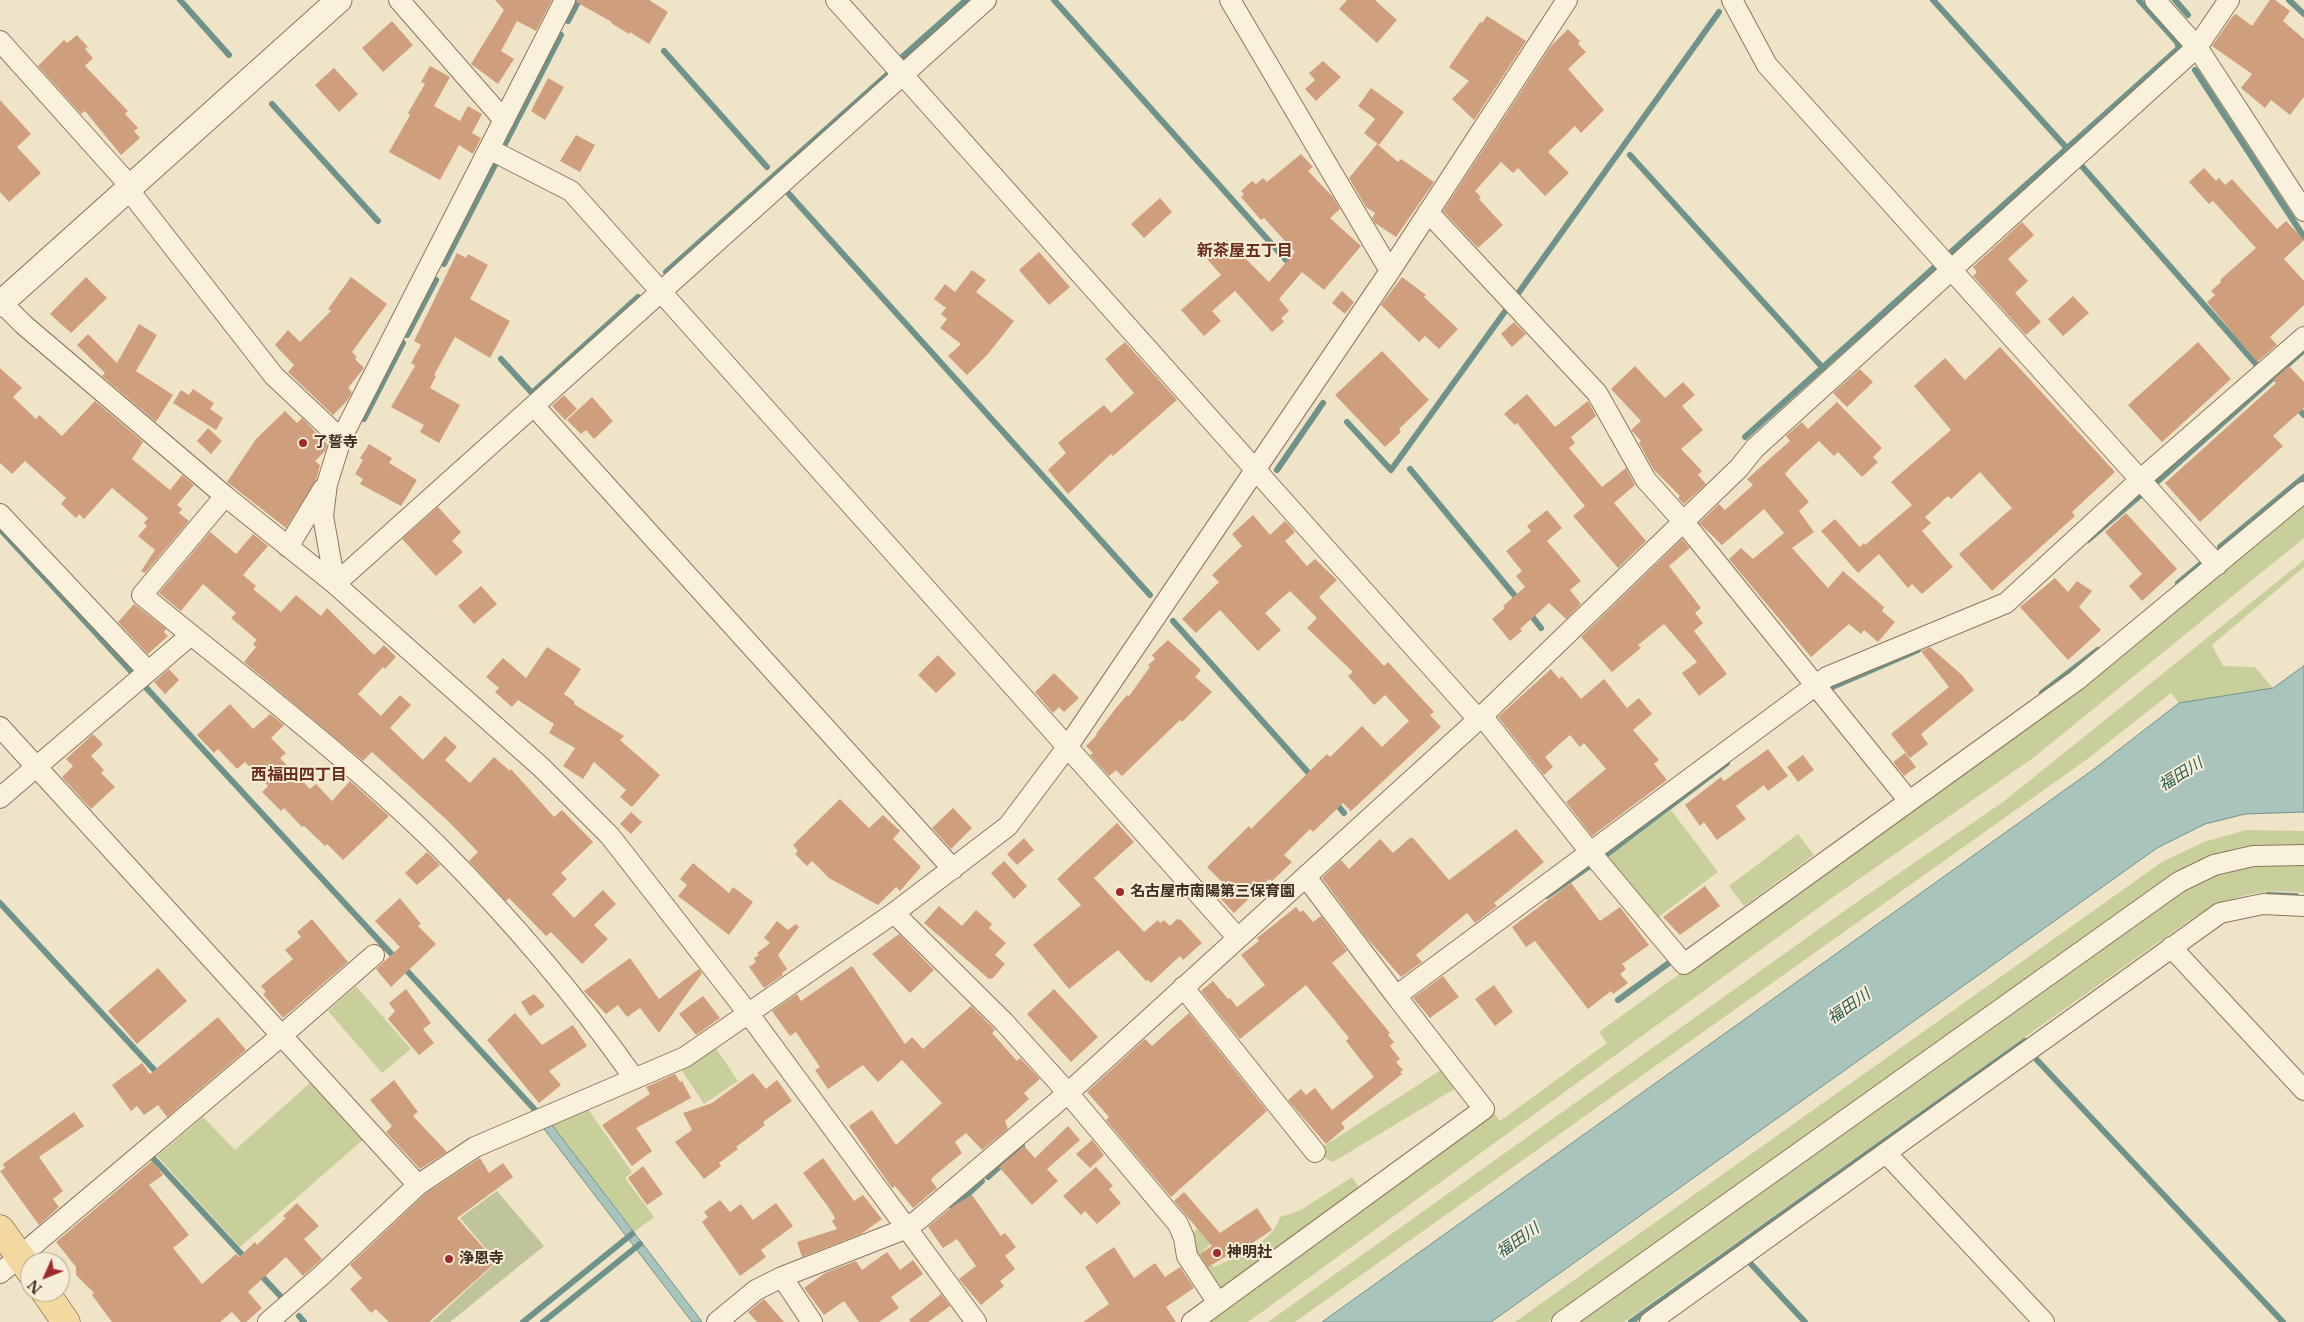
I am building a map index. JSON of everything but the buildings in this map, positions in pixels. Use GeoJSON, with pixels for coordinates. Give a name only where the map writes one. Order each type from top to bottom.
{"type":"FeatureCollection","features":[{"type":"Feature","properties":{"kind":"main road"},"geometry":{"type":"LineString","coordinates":[[0,1229],[16,1267]]}},
{"type":"Feature","properties":{"kind":"main road"},"geometry":{"type":"LineString","coordinates":[[52,1302],[66,1322]]}},
{"type":"Feature","properties":{"kind":"street"},"geometry":{"type":"LineString","coordinates":[[339,0],[0,303],[24,326],[225,496],[335,584],[541,767],[610,836],[748,1013],[905,1229],[976,1322]]}},
{"type":"Feature","properties":{"kind":"street"},"geometry":{"type":"LineString","coordinates":[[399,0],[504,120]]}},
{"type":"Feature","properties":{"kind":"street"},"geometry":{"type":"LineString","coordinates":[[335,584],[323,516],[327,484],[341,439],[566,0]]}},
{"type":"Feature","properties":{"kind":"street"},"geometry":{"type":"LineString","coordinates":[[836,0],[1480,718],[1684,964],[2077,680],[2304,492]]}},
{"type":"Feature","properties":{"kind":"street"},"geometry":{"type":"LineString","coordinates":[[335,584],[986,0]]}},
{"type":"Feature","properties":{"kind":"street"},"geometry":{"type":"LineString","coordinates":[[1230,0],[1390,271]]}},
{"type":"Feature","properties":{"kind":"street"},"geometry":{"type":"LineString","coordinates":[[268,1322],[322,1275],[418,1185],[475,1146],[685,1057],[894,913],[1008,826],[1068,746],[1390,271],[1568,0]]}},
{"type":"Feature","properties":{"kind":"street"},"geometry":{"type":"LineString","coordinates":[[1732,0],[1767,65],[2217,565]]}},
{"type":"Feature","properties":{"kind":"street"},"geometry":{"type":"LineString","coordinates":[[2155,0],[2197,47],[2304,211]]}},
{"type":"Feature","properties":{"kind":"street"},"geometry":{"type":"LineString","coordinates":[[717,1322],[756,1290],[782,1277],[905,1229],[1068,1093],[1237,937],[1306,877],[1480,718],[1682,520],[1738,468],[1755,448],[2197,47],[2229,0]]}},
{"type":"Feature","properties":{"kind":"street"},"geometry":{"type":"LineString","coordinates":[[0,41],[129,188],[274,376],[341,439]]}},
{"type":"Feature","properties":{"kind":"street"},"geometry":{"type":"LineString","coordinates":[[489,149],[571,191],[1237,937]]}},
{"type":"Feature","properties":{"kind":"street"},"geometry":{"type":"LineString","coordinates":[[1428,212],[1597,394],[1646,480],[1682,520],[1909,801]]}},
{"type":"Feature","properties":{"kind":"street"},"geometry":{"type":"LineString","coordinates":[[1396,996],[1826,677],[2006,603],[2141,479],[2304,338]]}},
{"type":"Feature","properties":{"kind":"street"},"geometry":{"type":"LineString","coordinates":[[534,406],[953,869]]}},
{"type":"Feature","properties":{"kind":"street"},"geometry":{"type":"LineString","coordinates":[[288,547],[327,484]]}},
{"type":"Feature","properties":{"kind":"street"},"geometry":{"type":"LineString","coordinates":[[225,496],[142,595],[348,764],[439,847],[550,967],[634,1078]]}},
{"type":"Feature","properties":{"kind":"street"},"geometry":{"type":"LineString","coordinates":[[0,514],[141,677]]}},
{"type":"Feature","properties":{"kind":"street"},"geometry":{"type":"LineString","coordinates":[[0,798],[191,634]]}},
{"type":"Feature","properties":{"kind":"street"},"geometry":{"type":"LineString","coordinates":[[0,726],[418,1185]]}},
{"type":"Feature","properties":{"kind":"street"},"geometry":{"type":"LineString","coordinates":[[1562,1322],[2179,882],[2214,865],[2253,856],[2304,855]]}},
{"type":"Feature","properties":{"kind":"street"},"geometry":{"type":"LineString","coordinates":[[1192,1322],[1484,1108],[1306,877]]}},
{"type":"Feature","properties":{"kind":"street"},"geometry":{"type":"LineString","coordinates":[[1650,1322],[2220,913],[2263,904],[2304,906]]}},
{"type":"Feature","properties":{"kind":"street"},"geometry":{"type":"LineString","coordinates":[[894,913],[999,1017],[1068,1093],[1178,1224],[1184,1238],[1187,1256],[1218,1303]]}},
{"type":"Feature","properties":{"kind":"street"},"geometry":{"type":"LineString","coordinates":[[2171,947],[2304,1090]]}},
{"type":"Feature","properties":{"kind":"street"},"geometry":{"type":"LineString","coordinates":[[16,1267],[374,955]]}},
{"type":"Feature","properties":{"kind":"street"},"geometry":{"type":"LineString","coordinates":[[1183,987],[1315,1152]]}},
{"type":"Feature","properties":{"kind":"street"},"geometry":{"type":"LineString","coordinates":[[1886,1154],[2044,1322]]}},
{"type":"Feature","properties":{"kind":"street"},"geometry":{"type":"LineString","coordinates":[[782,1277],[812,1322]]}},
{"type":"Feature","properties":{"kind":"green space"},"geometry":{"type":"Polygon","coordinates":[[[2304,501],[2304,538],[2033,758],[1836,895],[1248,1322],[1202,1322],[1490,1108],[1500,1121],[1607,1043],[1599,1032],[2079,686],[2304,501]]]}},
{"type":"Feature","properties":{"kind":"green space"},"geometry":{"type":"Polygon","coordinates":[[[2304,560],[2304,567],[2212,645],[2223,666],[2255,667],[2273,688],[2179,703],[2171,693],[2086,760],[1295,1322],[1268,1322],[1854,904],[2003,802],[2304,560]]]}},
{"type":"Feature","properties":{"kind":"green space"},"geometry":{"type":"Polygon","coordinates":[[[1671,810],[1718,872],[1656,919],[1608,857],[1671,810]]]}},
{"type":"Feature","properties":{"kind":"green space"},"geometry":{"type":"Polygon","coordinates":[[[2246,830],[2304,831],[2304,847],[2209,859],[2171,875],[1548,1322],[1515,1322],[2162,862],[2204,842],[2246,830]]]}},
{"type":"Feature","properties":{"kind":"green space"},"geometry":{"type":"Polygon","coordinates":[[[1798,834],[1814,855],[1744,906],[1729,886],[1798,834]]]}},
{"type":"Feature","properties":{"kind":"green space"},"geometry":{"type":"Polygon","coordinates":[[[2304,863],[2304,893],[2288,891],[2260,892],[2234,899],[2194,917],[1624,1322],[1575,1322],[2160,904],[2224,870],[2304,863]]]}},
{"type":"Feature","properties":{"kind":"green space"},"geometry":{"type":"Polygon","coordinates":[[[356,986],[411,1049],[382,1073],[328,1011],[356,986]]]}},
{"type":"Feature","properties":{"kind":"green space"},"geometry":{"type":"Polygon","coordinates":[[[713,1044],[738,1081],[704,1104],[679,1066],[713,1044]]]}},
{"type":"Feature","properties":{"kind":"green space"},"geometry":{"type":"Polygon","coordinates":[[[1441,1070],[1456,1088],[1333,1162],[1326,1159],[1321,1148],[1441,1070]]]}},
{"type":"Feature","properties":{"kind":"green space"},"geometry":{"type":"Polygon","coordinates":[[[312,1081],[364,1139],[240,1247],[157,1156],[203,1117],[235,1150],[312,1081]]]}},
{"type":"Feature","properties":{"kind":"green space"},"geometry":{"type":"Polygon","coordinates":[[[585,1105],[632,1172],[625,1178],[654,1217],[634,1232],[549,1121],[585,1105]]]}},
{"type":"Feature","properties":{"kind":"green space"},"geometry":{"type":"Polygon","coordinates":[[[1352,1177],[1360,1190],[1217,1294],[1188,1235],[1206,1224],[1214,1240],[1202,1252],[1205,1260],[1214,1267],[1253,1248],[1261,1242],[1276,1226],[1280,1217],[1301,1210],[1352,1177]]]}},
{"type":"Feature","properties":{"kind":"green space"},"geometry":{"type":"Polygon","coordinates":[[[497,1191],[544,1246],[450,1322],[432,1322],[497,1262],[460,1218],[497,1191]]]}},
{"type":"Feature","properties":{"kind":"water","name":"福田川"},"geometry":{"type":"Polygon","coordinates":[[[2304,666],[2304,812],[2245,814],[2205,824],[2157,848],[1491,1322],[1322,1322],[2094,769],[2179,703],[2273,688],[2304,666]]]}},
{"type":"Feature","properties":{"kind":"water"},"geometry":{"type":"Polygon","coordinates":[[[549,1121],[702,1322],[692,1322],[541,1125],[549,1121]]]}},
{"type":"Feature","properties":{"kind":"waterway"},"geometry":{"type":"LineString","coordinates":[[180,0],[229,55]]}},
{"type":"Feature","properties":{"kind":"waterway"},"geometry":{"type":"LineString","coordinates":[[568,21],[579,0]]}},
{"type":"Feature","properties":{"kind":"waterway"},"geometry":{"type":"LineString","coordinates":[[901,58],[966,0]]}},
{"type":"Feature","properties":{"kind":"waterway"},"geometry":{"type":"LineString","coordinates":[[1054,0],[1286,260]]}},
{"type":"Feature","properties":{"kind":"waterway"},"geometry":{"type":"LineString","coordinates":[[1933,0],[2064,145]]}},
{"type":"Feature","properties":{"kind":"waterway"},"geometry":{"type":"LineString","coordinates":[[1951,252],[2179,48],[2177,42],[2139,0]]}},
{"type":"Feature","properties":{"kind":"waterway"},"geometry":{"type":"LineString","coordinates":[[2175,0],[2188,15]]}},
{"type":"Feature","properties":{"kind":"waterway"},"geometry":{"type":"LineString","coordinates":[[2289,0],[2304,14]]}},
{"type":"Feature","properties":{"kind":"waterway"},"geometry":{"type":"LineString","coordinates":[[1517,295],[1719,12]]}},
{"type":"Feature","properties":{"kind":"waterway"},"geometry":{"type":"LineString","coordinates":[[505,144],[561,35]]}},
{"type":"Feature","properties":{"kind":"waterway"},"geometry":{"type":"LineString","coordinates":[[664,51],[767,167]]}},
{"type":"Feature","properties":{"kind":"waterway"},"geometry":{"type":"LineString","coordinates":[[2195,70],[2304,237]]}},
{"type":"Feature","properties":{"kind":"waterway"},"geometry":{"type":"LineString","coordinates":[[666,272],[888,74]]}},
{"type":"Feature","properties":{"kind":"waterway"},"geometry":{"type":"LineString","coordinates":[[272,104],[378,221]]}},
{"type":"Feature","properties":{"kind":"waterway"},"geometry":{"type":"LineString","coordinates":[[1630,155],[1823,368]]}},
{"type":"Feature","properties":{"kind":"waterway"},"geometry":{"type":"LineString","coordinates":[[444,264],[496,163]]}},
{"type":"Feature","properties":{"kind":"waterway"},"geometry":{"type":"LineString","coordinates":[[2080,164],[2256,364]]}},
{"type":"Feature","properties":{"kind":"waterway"},"geometry":{"type":"LineString","coordinates":[[789,194],[1150,595]]}},
{"type":"Feature","properties":{"kind":"waterway"},"geometry":{"type":"LineString","coordinates":[[1745,437],[1938,264]]}},
{"type":"Feature","properties":{"kind":"waterway"},"geometry":{"type":"LineString","coordinates":[[407,335],[436,280]]}},
{"type":"Feature","properties":{"kind":"waterway"},"geometry":{"type":"LineString","coordinates":[[501,359],[532,393],[638,297]]}},
{"type":"Feature","properties":{"kind":"waterway"},"geometry":{"type":"LineString","coordinates":[[1347,422],[1391,470],[1506,310]]}},
{"type":"Feature","properties":{"kind":"waterway"},"geometry":{"type":"LineString","coordinates":[[364,419],[403,343]]}},
{"type":"Feature","properties":{"kind":"waterway"},"geometry":{"type":"LineString","coordinates":[[2158,481],[2304,350]]}},
{"type":"Feature","properties":{"kind":"waterway"},"geometry":{"type":"LineString","coordinates":[[1277,470],[1323,403]]}},
{"type":"Feature","properties":{"kind":"waterway"},"geometry":{"type":"LineString","coordinates":[[2295,405],[2304,415]]}},
{"type":"Feature","properties":{"kind":"waterway"},"geometry":{"type":"LineString","coordinates":[[1410,469],[1520,602]]}},
{"type":"Feature","properties":{"kind":"waterway"},"geometry":{"type":"LineString","coordinates":[[2220,547],[2304,477]]}},
{"type":"Feature","properties":{"kind":"waterway"},"geometry":{"type":"LineString","coordinates":[[2088,540],[2142,494]]}},
{"type":"Feature","properties":{"kind":"waterway"},"geometry":{"type":"LineString","coordinates":[[0,529],[537,1112]]}},
{"type":"Feature","properties":{"kind":"waterway"},"geometry":{"type":"LineString","coordinates":[[2178,583],[2202,563]]}},
{"type":"Feature","properties":{"kind":"waterway"},"geometry":{"type":"LineString","coordinates":[[1528,611],[1541,628]]}},
{"type":"Feature","properties":{"kind":"waterway"},"geometry":{"type":"LineString","coordinates":[[1173,621],[1314,779]]}},
{"type":"Feature","properties":{"kind":"waterway"},"geometry":{"type":"LineString","coordinates":[[1830,688],[1918,650]]}},
{"type":"Feature","properties":{"kind":"waterway"},"geometry":{"type":"LineString","coordinates":[[2042,693],[2098,650]]}},
{"type":"Feature","properties":{"kind":"waterway"},"geometry":{"type":"LineString","coordinates":[[1607,854],[1727,763]]}},
{"type":"Feature","properties":{"kind":"waterway"},"geometry":{"type":"LineString","coordinates":[[1334,801],[1344,813]]}},
{"type":"Feature","properties":{"kind":"waterway"},"geometry":{"type":"LineString","coordinates":[[1547,896],[1591,865]]}},
{"type":"Feature","properties":{"kind":"waterway"},"geometry":{"type":"LineString","coordinates":[[2268,895],[2296,896]]}},
{"type":"Feature","properties":{"kind":"waterway"},"geometry":{"type":"LineString","coordinates":[[0,903],[159,1075]]}},
{"type":"Feature","properties":{"kind":"waterway"},"geometry":{"type":"LineString","coordinates":[[1618,1000],[1669,963]]}},
{"type":"Feature","properties":{"kind":"waterway"},"geometry":{"type":"LineString","coordinates":[[1631,1322],[2025,1041]]}},
{"type":"Feature","properties":{"kind":"waterway"},"geometry":{"type":"LineString","coordinates":[[2037,1060],[2283,1322]]}},
{"type":"Feature","properties":{"kind":"waterway"},"geometry":{"type":"LineString","coordinates":[[988,1177],[1022,1146]]}},
{"type":"Feature","properties":{"kind":"waterway"},"geometry":{"type":"LineString","coordinates":[[152,1157],[248,1261]]}},
{"type":"Feature","properties":{"kind":"waterway"},"geometry":{"type":"LineString","coordinates":[[953,1208],[982,1181]]}},
{"type":"Feature","properties":{"kind":"waterway"},"geometry":{"type":"LineString","coordinates":[[523,1322],[632,1234]]}},
{"type":"Feature","properties":{"kind":"waterway"},"geometry":{"type":"LineString","coordinates":[[543,1322],[640,1244]]}},
{"type":"Feature","properties":{"kind":"waterway"},"geometry":{"type":"LineString","coordinates":[[1751,1264],[1805,1322]]}},
{"type":"Feature","properties":{"kind":"waterway"},"geometry":{"type":"LineString","coordinates":[[258,1272],[284,1300]]}},
{"type":"Feature","properties":{"kind":"waterway"},"geometry":{"type":"LineString","coordinates":[[299,1316],[304,1322]]}},
{"type":"Feature","properties":{"kind":"place","name":"了誓寺"},"geometry":{"type":"Point","coordinates":[303,443]}},
{"type":"Feature","properties":{"kind":"place","name":"名古屋市南陽第三保育園"},"geometry":{"type":"Point","coordinates":[1120,892]}},
{"type":"Feature","properties":{"kind":"place","name":"神明社"},"geometry":{"type":"Point","coordinates":[1217,1253]}},
{"type":"Feature","properties":{"kind":"place","name":"浄恩寺"},"geometry":{"type":"Point","coordinates":[449,1259]}},
{"type":"Feature","properties":{"kind":"district","name":"新茶屋五丁目"},"geometry":{"type":"Point","coordinates":[1245,251]}},
{"type":"Feature","properties":{"kind":"district","name":"西福田四丁目"},"geometry":{"type":"Point","coordinates":[299,775]}}]}
